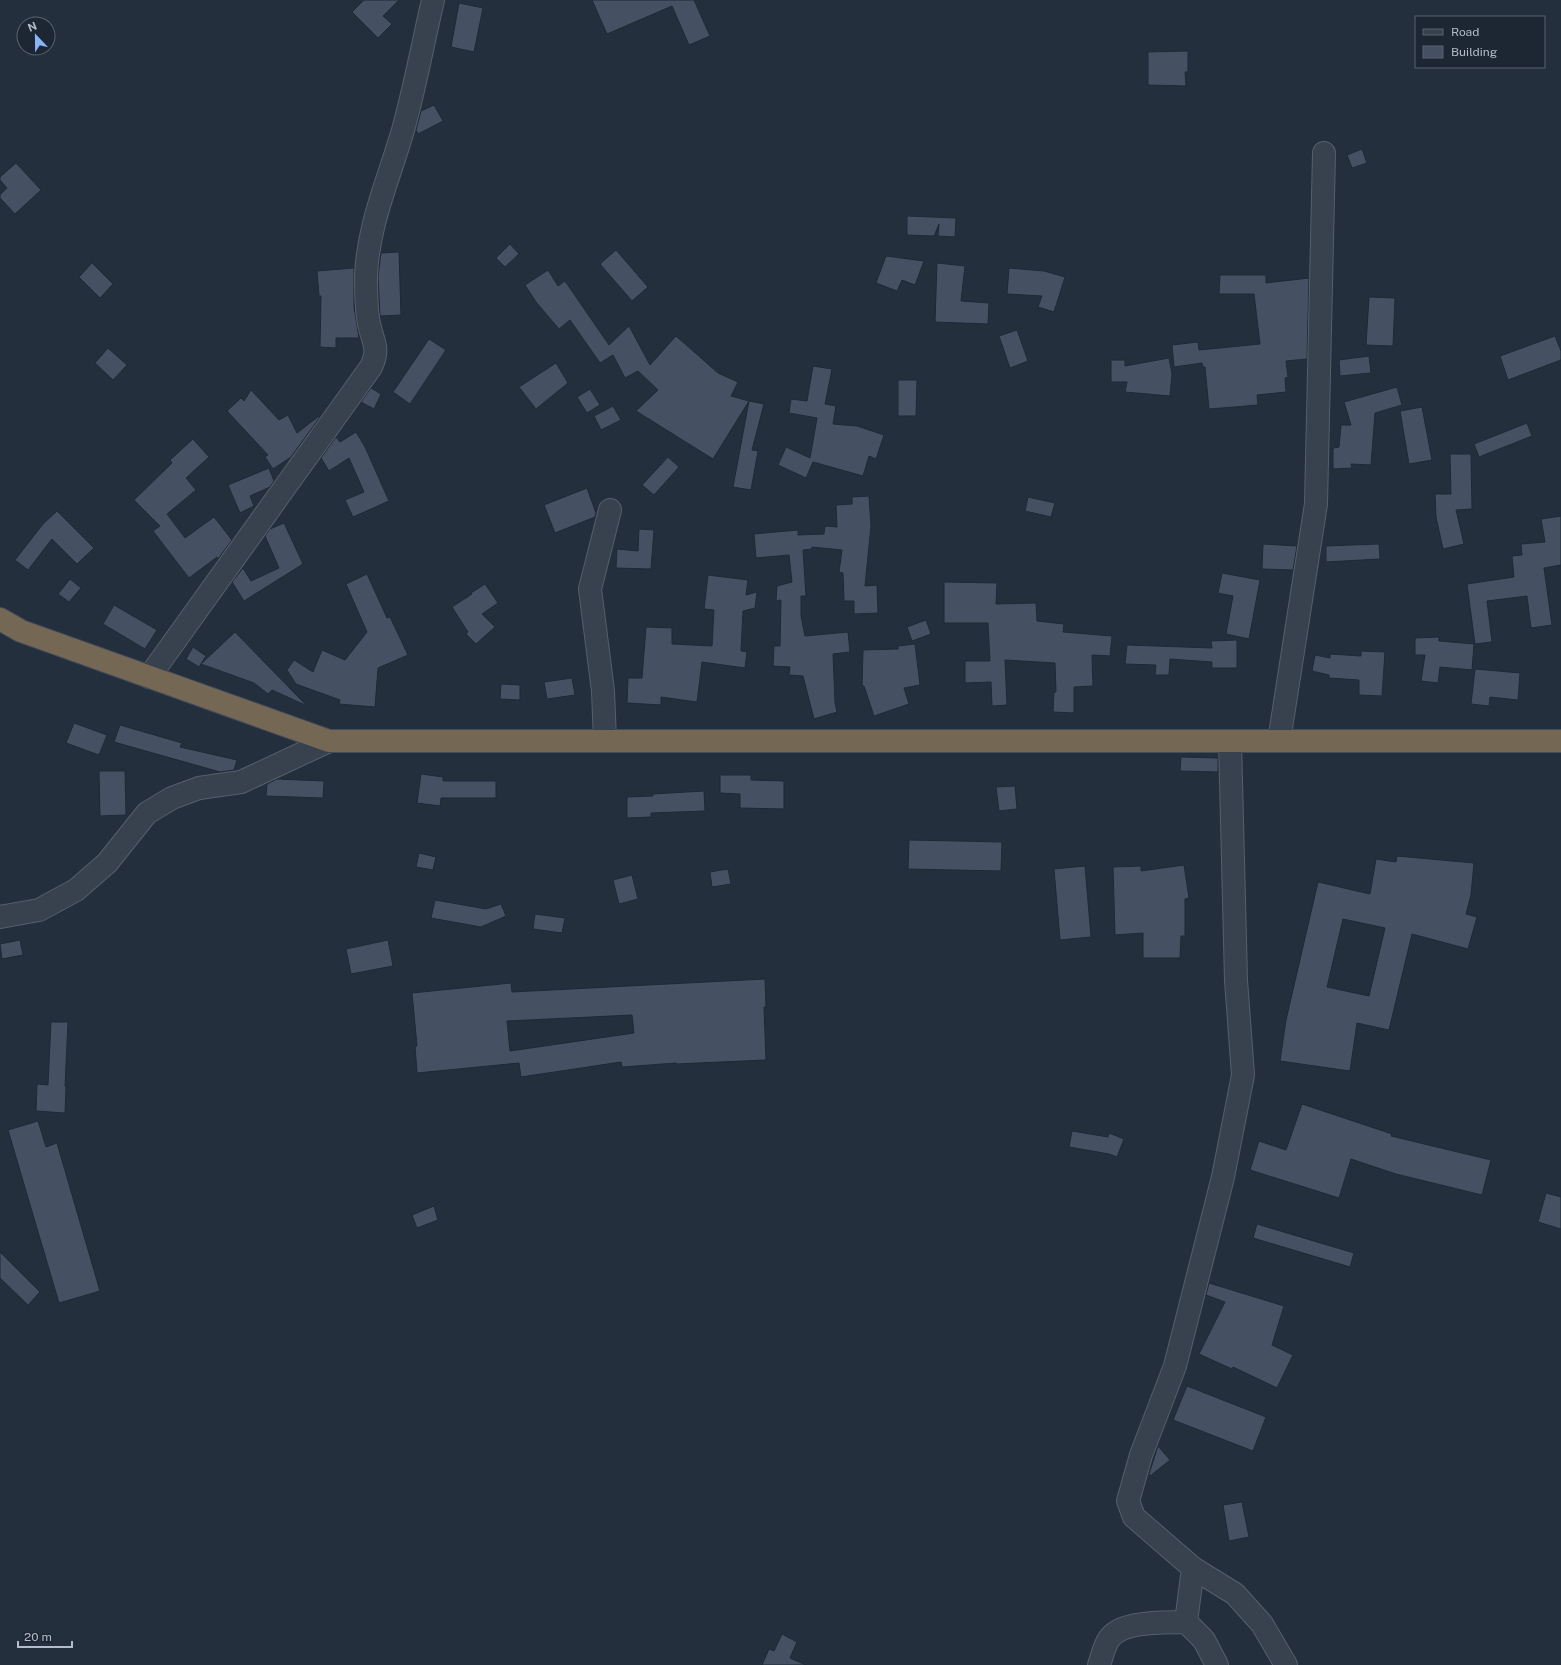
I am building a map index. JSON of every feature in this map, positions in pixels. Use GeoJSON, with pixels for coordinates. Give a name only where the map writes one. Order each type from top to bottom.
{"type":"FeatureCollection","features":[{"type":"Feature","properties":{"kind":"highway"},"geometry":{"type":"LineString","coordinates":[[0,619],[21,632],[329,741],[1561,741]]}},
{"type":"Feature","properties":{"kind":"street"},"geometry":{"type":"LineString","coordinates":[[149,677],[371,368],[376,358],[376,345],[370,325],[367,301],[366,276],[370,237],[378,205],[403,130],[433,0]]}},
{"type":"Feature","properties":{"kind":"street"},"geometry":{"type":"LineString","coordinates":[[1279,741],[1316,504],[1324,154]]}},
{"type":"Feature","properties":{"kind":"street"},"geometry":{"type":"LineString","coordinates":[[605,741],[603,691],[590,589],[610,510]]}},
{"type":"Feature","properties":{"kind":"street"},"geometry":{"type":"LineString","coordinates":[[0,917],[39,910],[76,890],[107,863],[147,813],[172,798],[199,788],[241,782],[329,741]]}},
{"type":"Feature","properties":{"kind":"street"},"geometry":{"type":"LineString","coordinates":[[1230,741],[1236,980],[1243,1075],[1223,1177],[1175,1366],[1141,1455],[1128,1501],[1134,1518],[1193,1568],[1235,1594],[1262,1624],[1286,1665]]}},
{"type":"Feature","properties":{"kind":"street"},"geometry":{"type":"LineString","coordinates":[[1186,1622],[1193,1568]]}},
{"type":"Feature","properties":{"kind":"street"},"geometry":{"type":"LineString","coordinates":[[1099,1665],[1108,1640],[1117,1631],[1132,1626],[1186,1622],[1204,1640],[1217,1665]]}},
{"type":"Feature","properties":{"kind":"building"},"geometry":{"type":"Polygon","coordinates":[[[364,0],[399,0],[383,16],[392,24],[378,38],[352,12],[364,0]]]}},
{"type":"Feature","properties":{"kind":"building"},"geometry":{"type":"Polygon","coordinates":[[[592,0],[694,0],[710,36],[689,45],[672,6],[607,34],[592,0]]]}},
{"type":"Feature","properties":{"kind":"building"},"geometry":{"type":"Polygon","coordinates":[[[459,3],[483,8],[474,52],[451,47],[459,3]]]}},
{"type":"Feature","properties":{"kind":"building"},"geometry":{"type":"Polygon","coordinates":[[[1188,51],[1188,72],[1185,72],[1186,86],[1148,85],[1148,52],[1188,51]]]}},
{"type":"Feature","properties":{"kind":"building"},"geometry":{"type":"Polygon","coordinates":[[[434,105],[443,121],[418,134],[416,130],[421,111],[434,105]]]}},
{"type":"Feature","properties":{"kind":"building"},"geometry":{"type":"Polygon","coordinates":[[[1362,149],[1367,163],[1352,168],[1347,155],[1362,149]]]}},
{"type":"Feature","properties":{"kind":"building"},"geometry":{"type":"Polygon","coordinates":[[[16,163],[41,190],[15,214],[0,198],[0,195],[7,188],[0,180],[0,177],[16,163]]]}},
{"type":"Feature","properties":{"kind":"building"},"geometry":{"type":"Polygon","coordinates":[[[907,216],[956,218],[955,237],[938,236],[939,224],[934,236],[907,235],[907,216]]]}},
{"type":"Feature","properties":{"kind":"building"},"geometry":{"type":"Polygon","coordinates":[[[510,244],[519,254],[505,267],[496,258],[510,244]]]}},
{"type":"Feature","properties":{"kind":"building"},"geometry":{"type":"Polygon","coordinates":[[[616,250],[648,287],[632,301],[600,264],[616,250]]]}},
{"type":"Feature","properties":{"kind":"building"},"geometry":{"type":"Polygon","coordinates":[[[399,252],[401,315],[380,316],[378,277],[381,253],[399,252]]]}},
{"type":"Feature","properties":{"kind":"building"},"geometry":{"type":"Polygon","coordinates":[[[886,256],[924,261],[915,285],[902,280],[897,291],[876,283],[886,256]]]}},
{"type":"Feature","properties":{"kind":"building"},"geometry":{"type":"Polygon","coordinates":[[[92,263],[113,284],[100,298],[79,277],[92,263]]]}},
{"type":"Feature","properties":{"kind":"building"},"geometry":{"type":"Polygon","coordinates":[[[937,263],[965,266],[961,301],[989,303],[988,324],[935,322],[937,263]]]}},
{"type":"Feature","properties":{"kind":"building"},"geometry":{"type":"Polygon","coordinates":[[[354,268],[354,307],[359,338],[336,338],[336,348],[320,347],[321,296],[319,296],[317,271],[354,268]]]}},
{"type":"Feature","properties":{"kind":"building"},"geometry":{"type":"Polygon","coordinates":[[[1009,268],[1044,271],[1065,277],[1054,312],[1038,307],[1042,296],[1007,294],[1009,268]]]}},
{"type":"Feature","properties":{"kind":"building"},"geometry":{"type":"Polygon","coordinates":[[[548,270],[558,286],[565,281],[609,345],[629,326],[650,365],[676,336],[718,373],[738,382],[731,396],[749,401],[713,459],[636,411],[658,390],[638,371],[625,378],[613,355],[600,363],[570,320],[559,329],[536,302],[525,285],[548,270]]]}},
{"type":"Feature","properties":{"kind":"building"},"geometry":{"type":"Polygon","coordinates":[[[1220,275],[1266,275],[1266,283],[1309,278],[1307,359],[1286,361],[1288,377],[1285,378],[1286,392],[1257,395],[1258,405],[1209,409],[1205,367],[1203,367],[1202,363],[1174,367],[1172,345],[1198,342],[1199,350],[1260,344],[1254,294],[1219,294],[1220,275]]]}},
{"type":"Feature","properties":{"kind":"building"},"geometry":{"type":"Polygon","coordinates":[[[1369,297],[1395,298],[1393,346],[1366,345],[1369,297]]]}},
{"type":"Feature","properties":{"kind":"building"},"geometry":{"type":"Polygon","coordinates":[[[1017,330],[1028,361],[1010,368],[999,336],[1017,330]]]}},
{"type":"Feature","properties":{"kind":"building"},"geometry":{"type":"Polygon","coordinates":[[[1555,336],[1561,351],[1561,360],[1508,380],[1500,356],[1555,336]]]}},
{"type":"Feature","properties":{"kind":"building"},"geometry":{"type":"Polygon","coordinates":[[[429,339],[446,350],[410,404],[393,392],[429,339]]]}},
{"type":"Feature","properties":{"kind":"building"},"geometry":{"type":"Polygon","coordinates":[[[108,348],[127,365],[113,380],[95,363],[108,348]]]}},
{"type":"Feature","properties":{"kind":"building"},"geometry":{"type":"Polygon","coordinates":[[[1369,356],[1371,373],[1340,376],[1339,360],[1369,356]]]}},
{"type":"Feature","properties":{"kind":"building"},"geometry":{"type":"Polygon","coordinates":[[[1169,358],[1172,374],[1170,396],[1125,392],[1127,382],[1111,382],[1111,360],[1125,360],[1125,366],[1169,358]]]}},
{"type":"Feature","properties":{"kind":"building"},"geometry":{"type":"Polygon","coordinates":[[[556,363],[568,383],[536,409],[519,387],[556,363]]]}},
{"type":"Feature","properties":{"kind":"building"},"geometry":{"type":"Polygon","coordinates":[[[813,366],[832,369],[825,404],[836,406],[833,424],[857,426],[884,435],[876,459],[869,456],[863,476],[813,462],[806,478],[778,465],[786,447],[810,458],[817,418],[789,413],[791,399],[807,401],[813,366]]]}},
{"type":"Feature","properties":{"kind":"building"},"geometry":{"type":"Polygon","coordinates":[[[898,380],[917,380],[916,416],[898,416],[898,380]]]}},
{"type":"Feature","properties":{"kind":"building"},"geometry":{"type":"Polygon","coordinates":[[[1397,387],[1402,405],[1375,413],[1371,465],[1351,464],[1352,468],[1333,469],[1333,448],[1339,447],[1341,425],[1351,425],[1344,402],[1397,387]]]}},
{"type":"Feature","properties":{"kind":"building"},"geometry":{"type":"Polygon","coordinates":[[[371,388],[381,394],[374,409],[361,402],[371,388]]]}},
{"type":"Feature","properties":{"kind":"building"},"geometry":{"type":"Polygon","coordinates":[[[590,389],[600,405],[587,413],[577,397],[590,389]]]}},
{"type":"Feature","properties":{"kind":"building"},"geometry":{"type":"Polygon","coordinates":[[[251,390],[279,420],[288,415],[297,433],[319,416],[320,417],[291,457],[273,469],[265,457],[268,455],[227,411],[241,398],[244,401],[251,390]]]}},
{"type":"Feature","properties":{"kind":"building"},"geometry":{"type":"Polygon","coordinates":[[[749,401],[764,404],[752,450],[758,451],[751,490],[733,487],[749,401]]]}},
{"type":"Feature","properties":{"kind":"building"},"geometry":{"type":"Polygon","coordinates":[[[613,406],[621,420],[601,430],[594,416],[613,406]]]}},
{"type":"Feature","properties":{"kind":"building"},"geometry":{"type":"Polygon","coordinates":[[[1422,407],[1432,460],[1409,464],[1400,411],[1422,407]]]}},
{"type":"Feature","properties":{"kind":"building"},"geometry":{"type":"Polygon","coordinates":[[[1527,423],[1532,436],[1479,457],[1474,444],[1527,423]]]}},
{"type":"Feature","properties":{"kind":"building"},"geometry":{"type":"Polygon","coordinates":[[[356,432],[365,447],[389,501],[353,517],[345,500],[364,492],[349,458],[329,471],[321,458],[336,437],[340,442],[356,432]]]}},
{"type":"Feature","properties":{"kind":"building"},"geometry":{"type":"Polygon","coordinates":[[[193,439],[209,457],[186,478],[196,490],[167,514],[185,538],[214,517],[232,540],[218,559],[217,557],[189,578],[153,531],[160,526],[134,500],[172,463],[170,460],[193,439]]]}},
{"type":"Feature","properties":{"kind":"building"},"geometry":{"type":"Polygon","coordinates":[[[1450,454],[1471,454],[1472,509],[1456,510],[1464,544],[1443,549],[1436,517],[1435,494],[1451,494],[1450,454]]]}},
{"type":"Feature","properties":{"kind":"building"},"geometry":{"type":"Polygon","coordinates":[[[668,457],[679,467],[654,495],[642,485],[668,457]]]}},
{"type":"Feature","properties":{"kind":"building"},"geometry":{"type":"Polygon","coordinates":[[[269,468],[274,481],[270,487],[250,496],[254,506],[240,513],[228,485],[269,468]]]}},
{"type":"Feature","properties":{"kind":"building"},"geometry":{"type":"Polygon","coordinates":[[[587,488],[596,513],[595,517],[555,533],[544,505],[587,488]]]}},
{"type":"Feature","properties":{"kind":"building"},"geometry":{"type":"Polygon","coordinates":[[[869,496],[871,526],[865,586],[877,585],[878,613],[854,614],[854,601],[844,601],[843,573],[839,572],[842,550],[812,547],[812,549],[803,550],[806,596],[801,596],[801,616],[805,636],[848,632],[850,652],[833,654],[835,702],[837,712],[814,719],[803,676],[789,675],[790,667],[773,666],[774,646],[780,646],[781,600],[776,601],[777,586],[792,582],[789,555],[756,558],[754,534],[798,530],[798,535],[824,534],[825,526],[837,527],[836,505],[852,504],[852,497],[869,496]]]}},
{"type":"Feature","properties":{"kind":"building"},"geometry":{"type":"Polygon","coordinates":[[[1028,497],[1055,503],[1051,517],[1025,511],[1028,497]]]}},
{"type":"Feature","properties":{"kind":"building"},"geometry":{"type":"Polygon","coordinates":[[[57,511],[94,548],[77,564],[52,539],[28,570],[15,560],[43,524],[57,511]]]}},
{"type":"Feature","properties":{"kind":"building"},"geometry":{"type":"Polygon","coordinates":[[[1561,516],[1561,565],[1544,568],[1552,625],[1531,628],[1527,596],[1487,601],[1492,642],[1475,644],[1467,584],[1514,577],[1512,556],[1522,555],[1521,544],[1545,542],[1541,519],[1561,516]]]}},
{"type":"Feature","properties":{"kind":"building"},"geometry":{"type":"Polygon","coordinates":[[[284,523],[303,564],[244,601],[232,582],[243,568],[251,581],[279,568],[265,536],[270,529],[284,523]]]}},
{"type":"Feature","properties":{"kind":"building"},"geometry":{"type":"Polygon","coordinates":[[[639,529],[654,530],[651,569],[616,568],[617,549],[638,551],[639,529]]]}},
{"type":"Feature","properties":{"kind":"building"},"geometry":{"type":"Polygon","coordinates":[[[1263,544],[1297,546],[1293,570],[1262,569],[1263,544]]]}},
{"type":"Feature","properties":{"kind":"building"},"geometry":{"type":"Polygon","coordinates":[[[1379,544],[1380,559],[1326,562],[1326,546],[1379,544]]]}},
{"type":"Feature","properties":{"kind":"building"},"geometry":{"type":"Polygon","coordinates":[[[1222,573],[1260,580],[1249,639],[1226,634],[1233,596],[1218,593],[1222,573]]]}},
{"type":"Feature","properties":{"kind":"building"},"geometry":{"type":"Polygon","coordinates":[[[367,574],[387,618],[390,617],[408,655],[378,668],[375,707],[339,704],[340,700],[296,684],[287,670],[294,660],[313,672],[322,650],[345,660],[367,632],[346,584],[367,574]]]}},
{"type":"Feature","properties":{"kind":"building"},"geometry":{"type":"Polygon","coordinates":[[[708,575],[748,580],[746,595],[757,592],[755,608],[743,611],[741,651],[747,652],[745,668],[702,662],[697,702],[661,697],[661,705],[627,703],[628,678],[642,678],[646,627],[672,628],[672,644],[712,646],[714,610],[704,609],[708,575]]]}},
{"type":"Feature","properties":{"kind":"building"},"geometry":{"type":"Polygon","coordinates":[[[70,579],[81,588],[69,602],[58,594],[70,579]]]}},
{"type":"Feature","properties":{"kind":"building"},"geometry":{"type":"Polygon","coordinates":[[[944,582],[997,583],[996,604],[1036,603],[1037,621],[1064,624],[1063,632],[1112,636],[1110,656],[1092,655],[1093,686],[1074,687],[1074,713],[1053,712],[1054,692],[1056,692],[1055,663],[1005,660],[1007,705],[992,706],[991,682],[965,683],[965,661],[990,661],[988,623],[944,623],[944,582]]]}},
{"type":"Feature","properties":{"kind":"building"},"geometry":{"type":"Polygon","coordinates":[[[485,584],[498,603],[482,614],[495,627],[476,644],[466,634],[468,632],[452,607],[485,584]]]}},
{"type":"Feature","properties":{"kind":"building"},"geometry":{"type":"Polygon","coordinates":[[[114,605],[157,630],[145,649],[103,624],[114,605]]]}},
{"type":"Feature","properties":{"kind":"building"},"geometry":{"type":"Polygon","coordinates":[[[926,620],[931,634],[912,641],[907,627],[926,620]]]}},
{"type":"Feature","properties":{"kind":"building"},"geometry":{"type":"Polygon","coordinates":[[[235,632],[305,705],[272,690],[268,694],[254,683],[201,664],[235,632]]]}},
{"type":"Feature","properties":{"kind":"building"},"geometry":{"type":"Polygon","coordinates":[[[1439,637],[1439,641],[1474,644],[1472,670],[1440,667],[1438,683],[1421,681],[1425,655],[1415,655],[1415,638],[1439,637]]]}},
{"type":"Feature","properties":{"kind":"building"},"geometry":{"type":"Polygon","coordinates":[[[1237,640],[1237,668],[1212,668],[1212,662],[1170,659],[1169,675],[1155,675],[1156,665],[1125,664],[1127,645],[1212,648],[1211,641],[1237,640]]]}},
{"type":"Feature","properties":{"kind":"building"},"geometry":{"type":"Polygon","coordinates":[[[915,644],[920,685],[904,688],[909,704],[874,716],[864,686],[862,686],[863,650],[898,649],[898,646],[915,644]]]}},
{"type":"Feature","properties":{"kind":"building"},"geometry":{"type":"Polygon","coordinates":[[[193,647],[206,656],[199,667],[186,659],[193,647]]]}},
{"type":"Feature","properties":{"kind":"building"},"geometry":{"type":"Polygon","coordinates":[[[1361,651],[1385,652],[1382,696],[1359,695],[1359,680],[1329,678],[1329,675],[1312,671],[1315,655],[1330,658],[1330,654],[1361,656],[1361,651]]]}},
{"type":"Feature","properties":{"kind":"building"},"geometry":{"type":"Polygon","coordinates":[[[1475,669],[1520,673],[1518,700],[1490,697],[1489,706],[1471,704],[1475,669]]]}},
{"type":"Feature","properties":{"kind":"building"},"geometry":{"type":"Polygon","coordinates":[[[572,678],[575,695],[547,699],[544,682],[572,678]]]}},
{"type":"Feature","properties":{"kind":"building"},"geometry":{"type":"Polygon","coordinates":[[[501,684],[520,685],[520,700],[500,699],[501,684]]]}},
{"type":"Feature","properties":{"kind":"building"},"geometry":{"type":"Polygon","coordinates":[[[74,723],[107,735],[99,755],[66,743],[74,723]]]}},
{"type":"Feature","properties":{"kind":"building"},"geometry":{"type":"Polygon","coordinates":[[[120,725],[182,743],[180,747],[237,760],[234,770],[220,772],[114,742],[120,725]]]}},
{"type":"Feature","properties":{"kind":"building"},"geometry":{"type":"Polygon","coordinates":[[[1181,757],[1218,758],[1218,772],[1180,771],[1181,757]]]}},
{"type":"Feature","properties":{"kind":"building"},"geometry":{"type":"Polygon","coordinates":[[[99,771],[125,771],[126,815],[100,816],[99,771]]]}},
{"type":"Feature","properties":{"kind":"building"},"geometry":{"type":"Polygon","coordinates":[[[421,774],[443,777],[443,781],[496,781],[496,798],[441,798],[440,806],[417,803],[421,774]]]}},
{"type":"Feature","properties":{"kind":"building"},"geometry":{"type":"Polygon","coordinates":[[[720,775],[751,775],[751,780],[784,781],[784,809],[740,808],[740,794],[720,793],[720,775]]]}},
{"type":"Feature","properties":{"kind":"building"},"geometry":{"type":"Polygon","coordinates":[[[277,779],[324,781],[323,798],[266,796],[267,784],[277,779]]]}},
{"type":"Feature","properties":{"kind":"building"},"geometry":{"type":"Polygon","coordinates":[[[1015,786],[1017,809],[999,811],[996,787],[1015,786]]]}},
{"type":"Feature","properties":{"kind":"building"},"geometry":{"type":"Polygon","coordinates":[[[704,791],[705,811],[651,813],[651,817],[627,818],[627,797],[704,791]]]}},
{"type":"Feature","properties":{"kind":"building"},"geometry":{"type":"Polygon","coordinates":[[[909,840],[1002,842],[1001,871],[908,869],[909,840]]]}},
{"type":"Feature","properties":{"kind":"building"},"geometry":{"type":"Polygon","coordinates":[[[419,853],[436,857],[433,870],[416,867],[419,853]]]}},
{"type":"Feature","properties":{"kind":"building"},"geometry":{"type":"Polygon","coordinates":[[[1397,856],[1474,863],[1471,895],[1466,914],[1477,917],[1468,949],[1412,934],[1389,1030],[1357,1023],[1350,1071],[1280,1061],[1286,1020],[1318,882],[1370,894],[1376,859],[1396,862],[1397,856]],[[1343,919],[1327,987],[1369,996],[1385,928],[1343,919]]]}},
{"type":"Feature","properties":{"kind":"building"},"geometry":{"type":"Polygon","coordinates":[[[1184,865],[1189,898],[1185,899],[1185,936],[1181,936],[1180,958],[1143,958],[1143,933],[1115,935],[1113,867],[1141,866],[1141,871],[1184,865]]]}},
{"type":"Feature","properties":{"kind":"building"},"geometry":{"type":"Polygon","coordinates":[[[1085,866],[1091,937],[1060,940],[1054,869],[1085,866]]]}},
{"type":"Feature","properties":{"kind":"building"},"geometry":{"type":"Polygon","coordinates":[[[728,869],[731,884],[712,887],[710,872],[728,869]]]}},
{"type":"Feature","properties":{"kind":"building"},"geometry":{"type":"Polygon","coordinates":[[[632,875],[638,899],[619,904],[613,880],[632,875]]]}},
{"type":"Feature","properties":{"kind":"building"},"geometry":{"type":"Polygon","coordinates":[[[435,900],[486,909],[501,904],[506,916],[481,927],[431,918],[435,900]]]}},
{"type":"Feature","properties":{"kind":"building"},"geometry":{"type":"Polygon","coordinates":[[[535,914],[565,918],[562,933],[533,929],[535,914]]]}},
{"type":"Feature","properties":{"kind":"building"},"geometry":{"type":"Polygon","coordinates":[[[20,940],[23,955],[2,959],[0,944],[20,940]]]}},
{"type":"Feature","properties":{"kind":"building"},"geometry":{"type":"Polygon","coordinates":[[[388,940],[393,966],[351,974],[346,949],[388,940]]]}},
{"type":"Feature","properties":{"kind":"building"},"geometry":{"type":"Polygon","coordinates":[[[765,979],[766,1007],[764,1007],[766,1060],[676,1063],[622,1067],[621,1062],[521,1077],[519,1063],[417,1073],[415,1046],[417,1046],[412,993],[511,983],[512,992],[765,979]],[[632,1015],[507,1021],[510,1051],[634,1033],[632,1015]]]}},
{"type":"Feature","properties":{"kind":"building"},"geometry":{"type":"Polygon","coordinates":[[[51,1022],[68,1022],[65,1113],[36,1111],[37,1084],[48,1085],[51,1022]]]}},
{"type":"Feature","properties":{"kind":"building"},"geometry":{"type":"Polygon","coordinates":[[[1302,1104],[1392,1134],[1391,1136],[1491,1160],[1482,1195],[1396,1174],[1351,1159],[1339,1198],[1250,1170],[1259,1141],[1286,1150],[1302,1104]]]}},
{"type":"Feature","properties":{"kind":"building"},"geometry":{"type":"Polygon","coordinates":[[[38,1121],[46,1147],[57,1143],[100,1291],[59,1303],[8,1130],[38,1121]]]}},
{"type":"Feature","properties":{"kind":"building"},"geometry":{"type":"Polygon","coordinates":[[[1072,1131],[1108,1137],[1109,1133],[1124,1139],[1117,1157],[1109,1154],[1069,1147],[1072,1131]]]}},
{"type":"Feature","properties":{"kind":"building"},"geometry":{"type":"Polygon","coordinates":[[[1546,1193],[1561,1197],[1561,1229],[1538,1222],[1546,1193]]]}},
{"type":"Feature","properties":{"kind":"building"},"geometry":{"type":"Polygon","coordinates":[[[434,1206],[438,1220],[417,1228],[412,1215],[434,1206]]]}},
{"type":"Feature","properties":{"kind":"building"},"geometry":{"type":"Polygon","coordinates":[[[1257,1224],[1354,1253],[1350,1267],[1253,1238],[1257,1224]]]}},
{"type":"Feature","properties":{"kind":"building"},"geometry":{"type":"Polygon","coordinates":[[[0,1252],[40,1292],[28,1305],[0,1278],[0,1252]]]}},
{"type":"Feature","properties":{"kind":"building"},"geometry":{"type":"Polygon","coordinates":[[[1209,1283],[1284,1306],[1272,1345],[1293,1355],[1277,1388],[1233,1367],[1232,1369],[1199,1354],[1225,1302],[1206,1295],[1209,1283]]]}},
{"type":"Feature","properties":{"kind":"building"},"geometry":{"type":"Polygon","coordinates":[[[1187,1386],[1266,1417],[1253,1451],[1173,1420],[1187,1386]]]}},
{"type":"Feature","properties":{"kind":"building"},"geometry":{"type":"Polygon","coordinates":[[[1158,1446],[1170,1460],[1150,1476],[1149,1474],[1158,1446]]]}},
{"type":"Feature","properties":{"kind":"building"},"geometry":{"type":"Polygon","coordinates":[[[1242,1502],[1249,1537],[1229,1541],[1223,1505],[1242,1502]]]}},
{"type":"Feature","properties":{"kind":"building"},"geometry":{"type":"Polygon","coordinates":[[[782,1634],[797,1642],[790,1658],[806,1665],[762,1665],[769,1649],[774,1651],[782,1634]]]}}]}
